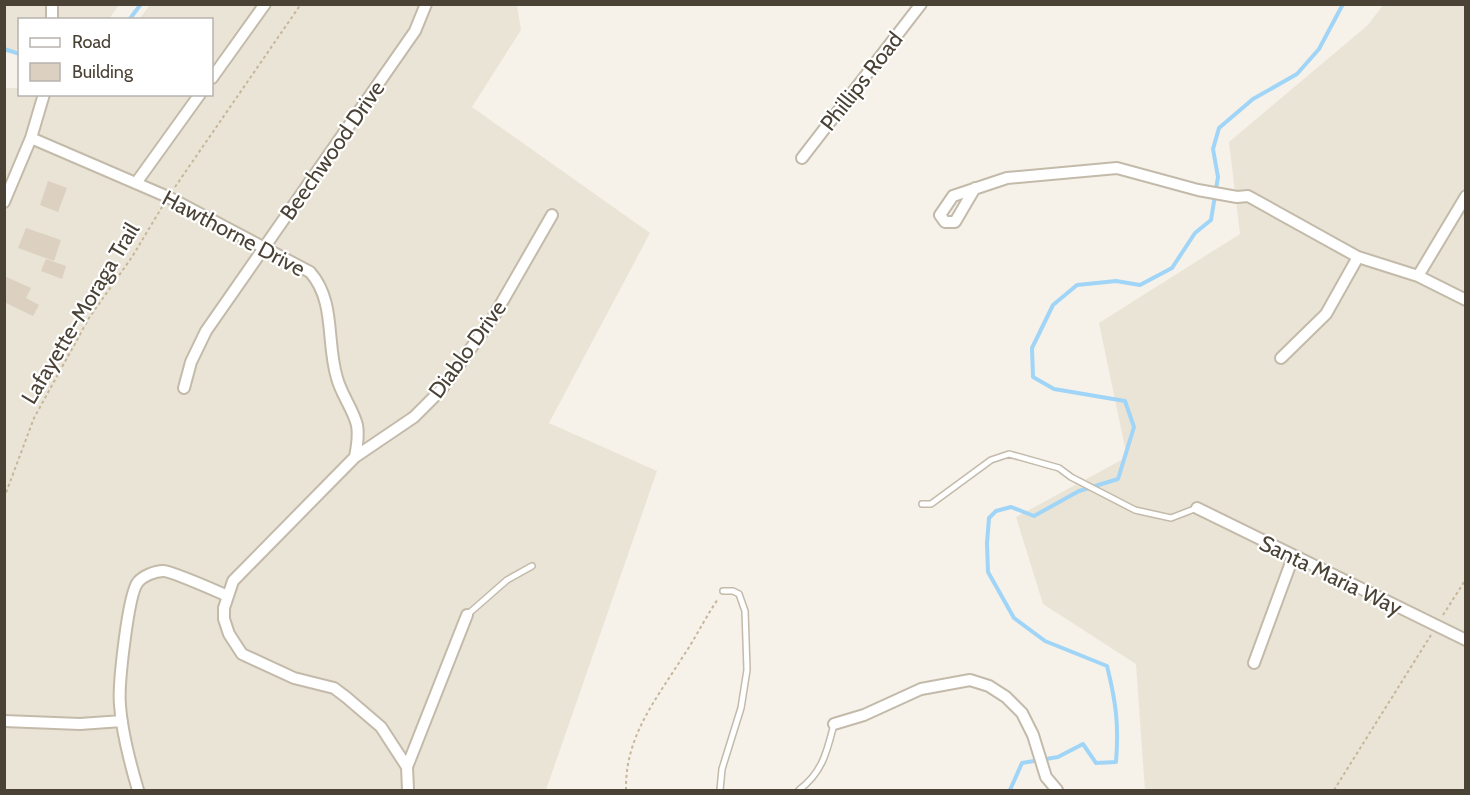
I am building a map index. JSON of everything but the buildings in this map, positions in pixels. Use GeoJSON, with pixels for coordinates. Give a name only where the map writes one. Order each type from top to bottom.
{"type":"FeatureCollection","features":[{"type":"Feature","properties":{"kind":"street"},"geometry":{"type":"LineString","coordinates":[[213,77],[265,4]]}},
{"type":"Feature","properties":{"kind":"street","name":"Beechwood Drive"},"geometry":{"type":"LineString","coordinates":[[184,388],[191,362],[206,331],[415,31],[426,4]]}},
{"type":"Feature","properties":{"kind":"street","name":"Phillips Road"},"geometry":{"type":"LineString","coordinates":[[802,158],[921,4]]}},
{"type":"Feature","properties":{"kind":"street"},"geometry":{"type":"LineString","coordinates":[[4,202],[31,138],[43,96]]}},
{"type":"Feature","properties":{"kind":"street"},"geometry":{"type":"LineString","coordinates":[[135,183],[199,96]]}},
{"type":"Feature","properties":{"kind":"street","name":"Hawthorne Drive"},"geometry":{"type":"LineString","coordinates":[[31,138],[168,197],[310,272],[318,280],[328,310],[332,358],[337,381],[357,424],[358,440],[355,458]]}},
{"type":"Feature","properties":{"kind":"street"},"geometry":{"type":"LineString","coordinates":[[975,188],[1007,178],[1117,168],[1198,190],[1237,197],[1248,196],[1358,257],[1418,276],[1466,300]]}},
{"type":"Feature","properties":{"kind":"street"},"geometry":{"type":"LineString","coordinates":[[1418,276],[1466,196]]}},
{"type":"Feature","properties":{"kind":"street","name":"Diablo Drive"},"geometry":{"type":"LineString","coordinates":[[355,458],[414,417],[441,390],[495,316],[552,215]]}},
{"type":"Feature","properties":{"kind":"street"},"geometry":{"type":"LineString","coordinates":[[1281,358],[1326,314],[1358,257]]}},
{"type":"Feature","properties":{"kind":"street"},"geometry":{"type":"LineString","coordinates":[[355,458],[233,581],[224,608],[224,619],[229,634],[242,654],[294,678],[334,688],[381,727],[407,767]]}},
{"type":"Feature","properties":{"kind":"street","name":"Santa Maria Way"},"geometry":{"type":"LineString","coordinates":[[1197,508],[1466,640]]}},
{"type":"Feature","properties":{"kind":"street"},"geometry":{"type":"LineString","coordinates":[[1254,663],[1293,557]]}},
{"type":"Feature","properties":{"kind":"street"},"geometry":{"type":"LineString","coordinates":[[138,790],[129,759],[120,705],[124,640],[136,584],[144,577],[164,571],[228,596]]}},
{"type":"Feature","properties":{"kind":"street"},"geometry":{"type":"LineString","coordinates":[[408,790],[407,767],[467,615]]}},
{"type":"Feature","properties":{"kind":"street"},"geometry":{"type":"LineString","coordinates":[[834,723],[864,715],[921,688],[970,680],[989,686],[1006,697],[1022,713],[1033,735],[1047,777],[1057,790]]}},
{"type":"Feature","properties":{"kind":"street"},"geometry":{"type":"LineString","coordinates":[[4,721],[80,724],[122,721]]}},
{"type":"Feature","properties":{"kind":"lane"},"geometry":{"type":"LineString","coordinates":[[922,504],[931,504],[991,460],[1009,454],[1059,468],[1071,477],[1135,510],[1171,518],[1197,508]]}},
{"type":"Feature","properties":{"kind":"lane"},"geometry":{"type":"LineString","coordinates":[[467,615],[507,580],[532,566]]}},
{"type":"Feature","properties":{"kind":"lane"},"geometry":{"type":"LineString","coordinates":[[720,790],[722,769],[741,708],[747,670],[744,604],[739,594],[734,591],[723,591]]}},
{"type":"Feature","properties":{"kind":"lane"},"geometry":{"type":"LineString","coordinates":[[799,790],[806,785],[823,763],[834,723]]}},
{"type":"Feature","properties":{"kind":"path","name":"Lafayette-Moraga Trail"},"geometry":{"type":"LineString","coordinates":[[4,498],[34,418],[89,318],[132,258],[168,197],[301,4]]}},
{"type":"Feature","properties":{"kind":"path"},"geometry":{"type":"LineString","coordinates":[[1334,790],[1466,579]]}},
{"type":"Feature","properties":{"kind":"path"},"geometry":{"type":"LineString","coordinates":[[626,790],[626,770],[644,716],[723,591]]}},
{"type":"Feature","properties":{"kind":"shaded area"},"geometry":{"type":"Polygon","coordinates":[[[5,5],[119,5],[110,18],[18,18],[18,49],[5,53],[5,5]]]}},
{"type":"Feature","properties":{"kind":"shaded area"},"geometry":{"type":"Polygon","coordinates":[[[150,5],[517,5],[521,30],[472,107],[650,233],[549,423],[657,471],[546,790],[5,790],[4,88],[18,88],[18,96],[213,96],[213,18],[140,18],[150,5]]]}},
{"type":"Feature","properties":{"kind":"shaded area"},"geometry":{"type":"Polygon","coordinates":[[[1383,5],[1465,5],[1465,790],[1145,790],[1136,664],[1043,604],[1016,517],[1127,457],[1099,323],[1240,234],[1229,142],[1368,25],[1383,5]]]}},
{"type":"Feature","properties":{"kind":"waterway"},"geometry":{"type":"LineString","coordinates":[[130,18],[141,4]]}},
{"type":"Feature","properties":{"kind":"waterway"},"geometry":{"type":"LineString","coordinates":[[1010,790],[1022,763],[1058,757],[1083,744],[1096,763],[1116,762],[1116,714],[1107,666],[1045,641],[1014,618],[988,572],[989,518],[996,511],[1011,507],[1034,516],[1079,491],[1118,479],[1134,427],[1125,401],[1054,389],[1033,377],[1032,348],[1053,305],[1077,285],[1116,281],[1140,285],[1172,268],[1195,233],[1211,220],[1218,177],[1213,149],[1219,128],[1253,99],[1297,74],[1319,49],[1343,4]]}},
{"type":"Feature","properties":{"kind":"waterway"},"geometry":{"type":"LineString","coordinates":[[4,49],[18,53]]}}]}
